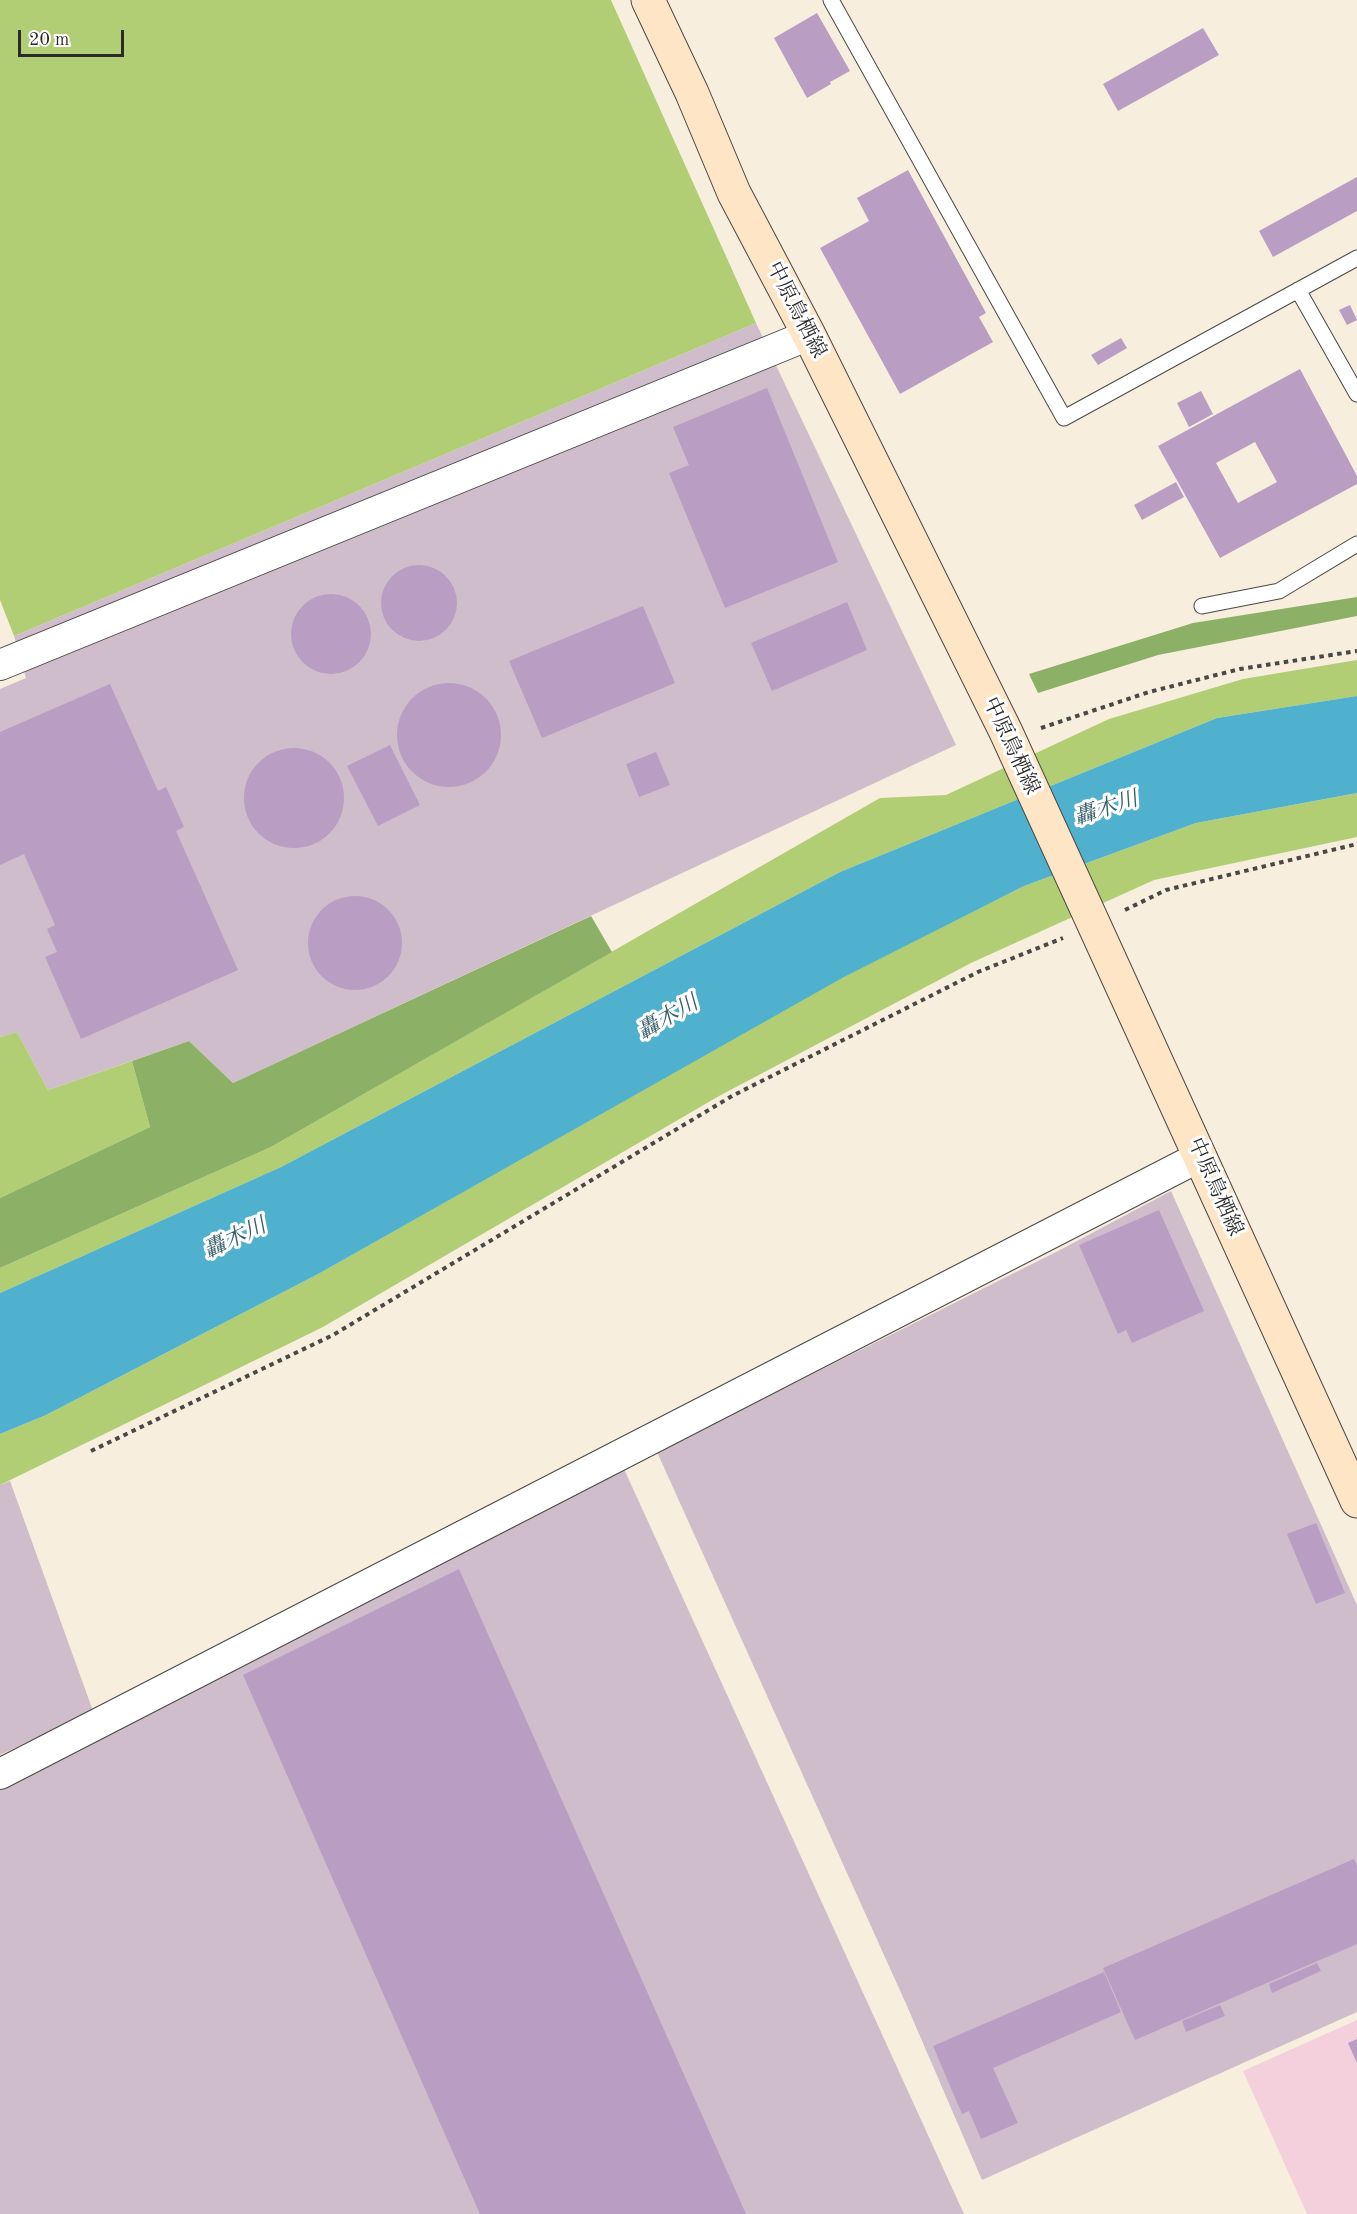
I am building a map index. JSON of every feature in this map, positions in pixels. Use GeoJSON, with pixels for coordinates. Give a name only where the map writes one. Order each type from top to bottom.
{"type":"FeatureCollection","features":[{"type":"Feature","properties":{"kind":"main road","name":"中原鳥栖線"},"geometry":{"type":"LineString","coordinates":[[648,0],[693,93],[734,193],[809,335],[1010,741],[1357,1500]]}},
{"type":"Feature","properties":{"kind":"street"},"geometry":{"type":"LineString","coordinates":[[0,665],[809,335]]}},
{"type":"Feature","properties":{"kind":"street"},"geometry":{"type":"LineString","coordinates":[[0,1774],[1201,1156]]}},
{"type":"Feature","properties":{"kind":"lane"},"geometry":{"type":"LineString","coordinates":[[831,0],[1064,418],[1357,258]]}},
{"type":"Feature","properties":{"kind":"lane"},"geometry":{"type":"LineString","coordinates":[[1298,290],[1357,394]]}},
{"type":"Feature","properties":{"kind":"lane"},"geometry":{"type":"LineString","coordinates":[[1202,606],[1279,591],[1357,544]]}},
{"type":"Feature","properties":{"kind":"path"},"geometry":{"type":"LineString","coordinates":[[1010,741],[1149,692],[1240,669],[1357,651]]}},
{"type":"Feature","properties":{"kind":"path"},"geometry":{"type":"LineString","coordinates":[[91,1451],[333,1335],[732,1096],[1090,915],[1166,890],[1357,844]]}},
{"type":"Feature","properties":{"kind":"shaded area"},"geometry":{"type":"Polygon","coordinates":[[[756,323],[956,745],[233,1083],[189,1041],[48,1090],[17,1032],[0,1037],[0,689],[26,678],[14,636],[756,323]]]}},
{"type":"Feature","properties":{"kind":"shaded area"},"geometry":{"type":"Polygon","coordinates":[[[1171,1191],[1357,1605],[1357,2012],[982,2180],[907,2006],[657,1452],[1060,1250],[1171,1191]]]}},
{"type":"Feature","properties":{"kind":"shaded area"},"geometry":{"type":"Polygon","coordinates":[[[624,1469],[964,2214],[0,2214],[0,1782],[624,1469]]]}},
{"type":"Feature","properties":{"kind":"shaded area"},"geometry":{"type":"Polygon","coordinates":[[[10,1481],[93,1711],[0,1755],[0,1485],[10,1481]]]}},
{"type":"Feature","properties":{"kind":"shaded area"},"geometry":{"type":"Polygon","coordinates":[[[1357,2020],[1357,2214],[1307,2214],[1243,2071],[1357,2020]]]}},
{"type":"Feature","properties":{"kind":"green space"},"geometry":{"type":"Polygon","coordinates":[[[0,0],[611,0],[756,323],[14,636],[0,600],[0,0]]]}},
{"type":"Feature","properties":{"kind":"green space"},"geometry":{"type":"Polygon","coordinates":[[[1357,597],[1357,616],[1158,655],[1038,693],[1029,674],[1193,623],[1357,597]]]}},
{"type":"Feature","properties":{"kind":"green space"},"geometry":{"type":"Polygon","coordinates":[[[1357,660],[1357,696],[1217,718],[840,872],[281,1167],[0,1293],[0,1268],[271,1147],[880,798],[946,795],[1109,719],[1243,679],[1357,660]]]}},
{"type":"Feature","properties":{"kind":"green space"},"geometry":{"type":"Polygon","coordinates":[[[1357,793],[1357,837],[1154,880],[971,963],[719,1096],[323,1327],[0,1485],[0,1434],[46,1415],[320,1273],[842,977],[1024,886],[1196,823],[1357,793]]]}},
{"type":"Feature","properties":{"kind":"green space"},"geometry":{"type":"Polygon","coordinates":[[[591,916],[612,952],[271,1147],[0,1268],[0,1198],[150,1127],[132,1061],[189,1041],[233,1083],[591,916]]]}},
{"type":"Feature","properties":{"kind":"green space"},"geometry":{"type":"Polygon","coordinates":[[[17,1032],[48,1090],[132,1061],[150,1127],[0,1198],[0,1037],[17,1032]]]}},
{"type":"Feature","properties":{"kind":"water","name":"轟木川"},"geometry":{"type":"Polygon","coordinates":[[[1357,696],[1357,793],[1196,823],[1024,886],[842,978],[320,1273],[46,1415],[0,1434],[0,1293],[281,1167],[840,872],[1217,718],[1357,696]]]}},
{"type":"Feature","properties":{"kind":"building"},"geometry":{"type":"Polygon","coordinates":[[[817,13],[850,71],[807,98],[774,38],[817,13]]]}},
{"type":"Feature","properties":{"kind":"building"},"geometry":{"type":"Polygon","coordinates":[[[1203,28],[1219,55],[1118,111],[1103,84],[1203,28]]]}},
{"type":"Feature","properties":{"kind":"building"},"geometry":{"type":"Polygon","coordinates":[[[908,170],[986,313],[979,317],[993,342],[900,394],[820,248],[869,221],[857,198],[908,170]]]}},
{"type":"Feature","properties":{"kind":"building"},"geometry":{"type":"Polygon","coordinates":[[[1357,177],[1357,211],[1273,257],[1259,231],[1357,177]]]}},
{"type":"Feature","properties":{"kind":"building"},"geometry":{"type":"Polygon","coordinates":[[[1350,305],[1357,320],[1347,325],[1339,310],[1350,305]]]}},
{"type":"Feature","properties":{"kind":"building"},"geometry":{"type":"Polygon","coordinates":[[[1121,338],[1127,348],[1098,365],[1091,355],[1121,338]]]}},
{"type":"Feature","properties":{"kind":"building"},"geometry":{"type":"Polygon","coordinates":[[[1300,369],[1357,476],[1357,484],[1220,558],[1158,446],[1300,369]],[[1255,442],[1216,463],[1238,503],[1277,482],[1255,442]]]}},
{"type":"Feature","properties":{"kind":"building"},"geometry":{"type":"Polygon","coordinates":[[[767,388],[838,562],[725,608],[669,473],[689,465],[673,427],[767,388]]]}},
{"type":"Feature","properties":{"kind":"building"},"geometry":{"type":"Polygon","coordinates":[[[1201,391],[1213,414],[1189,427],[1177,403],[1201,391]]]}},
{"type":"Feature","properties":{"kind":"building"},"geometry":{"type":"Polygon","coordinates":[[[1176,482],[1184,497],[1142,520],[1134,505],[1176,482]]]}},
{"type":"Feature","properties":{"kind":"building"},"geometry":{"type":"Polygon","coordinates":[[[419,565],[433,568],[446,576],[454,589],[457,603],[454,617],[446,630],[433,638],[419,641],[405,638],[392,630],[384,617],[381,603],[384,589],[392,576],[405,568],[419,565]]]}},
{"type":"Feature","properties":{"kind":"building"},"geometry":{"type":"Polygon","coordinates":[[[331,594],[346,597],[359,606],[368,619],[371,634],[368,649],[359,662],[346,671],[331,674],[316,671],[303,662],[294,649],[291,634],[294,619],[303,606],[316,597],[331,594]]]}},
{"type":"Feature","properties":{"kind":"building"},"geometry":{"type":"Polygon","coordinates":[[[847,602],[867,650],[772,691],[751,643],[847,602]]]}},
{"type":"Feature","properties":{"kind":"building"},"geometry":{"type":"Polygon","coordinates":[[[643,606],[675,683],[542,738],[509,661],[643,606]]]}},
{"type":"Feature","properties":{"kind":"building"},"geometry":{"type":"Polygon","coordinates":[[[449,683],[469,687],[486,698],[497,715],[501,735],[497,755],[486,772],[469,783],[449,787],[429,783],[412,772],[401,755],[397,735],[401,715],[412,698],[429,687],[449,683]]]}},
{"type":"Feature","properties":{"kind":"building"},"geometry":{"type":"Polygon","coordinates":[[[110,684],[158,791],[166,787],[184,827],[176,831],[238,970],[81,1039],[45,957],[57,952],[47,929],[55,925],[24,854],[0,865],[0,732],[110,684]]]}},
{"type":"Feature","properties":{"kind":"building"},"geometry":{"type":"Polygon","coordinates":[[[390,745],[420,805],[378,826],[347,766],[390,745]]]}},
{"type":"Feature","properties":{"kind":"building"},"geometry":{"type":"Polygon","coordinates":[[[294,748],[322,756],[336,770],[344,798],[336,826],[322,840],[294,848],[266,840],[252,826],[244,798],[252,770],[266,756],[294,748]]]}},
{"type":"Feature","properties":{"kind":"building"},"geometry":{"type":"Polygon","coordinates":[[[656,752],[670,785],[639,797],[626,764],[656,752]]]}},
{"type":"Feature","properties":{"kind":"building"},"geometry":{"type":"Polygon","coordinates":[[[355,896],[373,899],[388,910],[399,925],[402,943],[399,961],[388,976],[373,987],[355,990],[337,987],[322,976],[311,961],[308,943],[311,925],[322,910],[337,899],[355,896]]]}},
{"type":"Feature","properties":{"kind":"building"},"geometry":{"type":"Polygon","coordinates":[[[1159,1210],[1204,1311],[1132,1343],[1126,1330],[1118,1334],[1079,1245],[1159,1210]]]}},
{"type":"Feature","properties":{"kind":"building"},"geometry":{"type":"Polygon","coordinates":[[[1316,1523],[1345,1593],[1316,1604],[1287,1534],[1316,1523]]]}},
{"type":"Feature","properties":{"kind":"building"},"geometry":{"type":"Polygon","coordinates":[[[459,1569],[746,2214],[480,2214],[243,1675],[459,1569]]]}},
{"type":"Feature","properties":{"kind":"building"},"geometry":{"type":"Polygon","coordinates":[[[1354,1859],[1357,1866],[1357,1944],[1135,2040],[1103,1968],[1354,1859]]]}},
{"type":"Feature","properties":{"kind":"building"},"geometry":{"type":"Polygon","coordinates":[[[1317,1963],[1321,1971],[1272,1993],[1269,1984],[1317,1963]]]}},
{"type":"Feature","properties":{"kind":"building"},"geometry":{"type":"Polygon","coordinates":[[[1104,1972],[1121,2012],[993,2068],[1018,2123],[981,2139],[969,2111],[962,2114],[933,2046],[1104,1972]]]}},
{"type":"Feature","properties":{"kind":"building"},"geometry":{"type":"Polygon","coordinates":[[[1220,2005],[1225,2016],[1186,2032],[1182,2021],[1220,2005]]]}},
{"type":"Feature","properties":{"kind":"building"},"geometry":{"type":"Polygon","coordinates":[[[1357,2039],[1357,2063],[1348,2043],[1357,2039]]]}}]}
